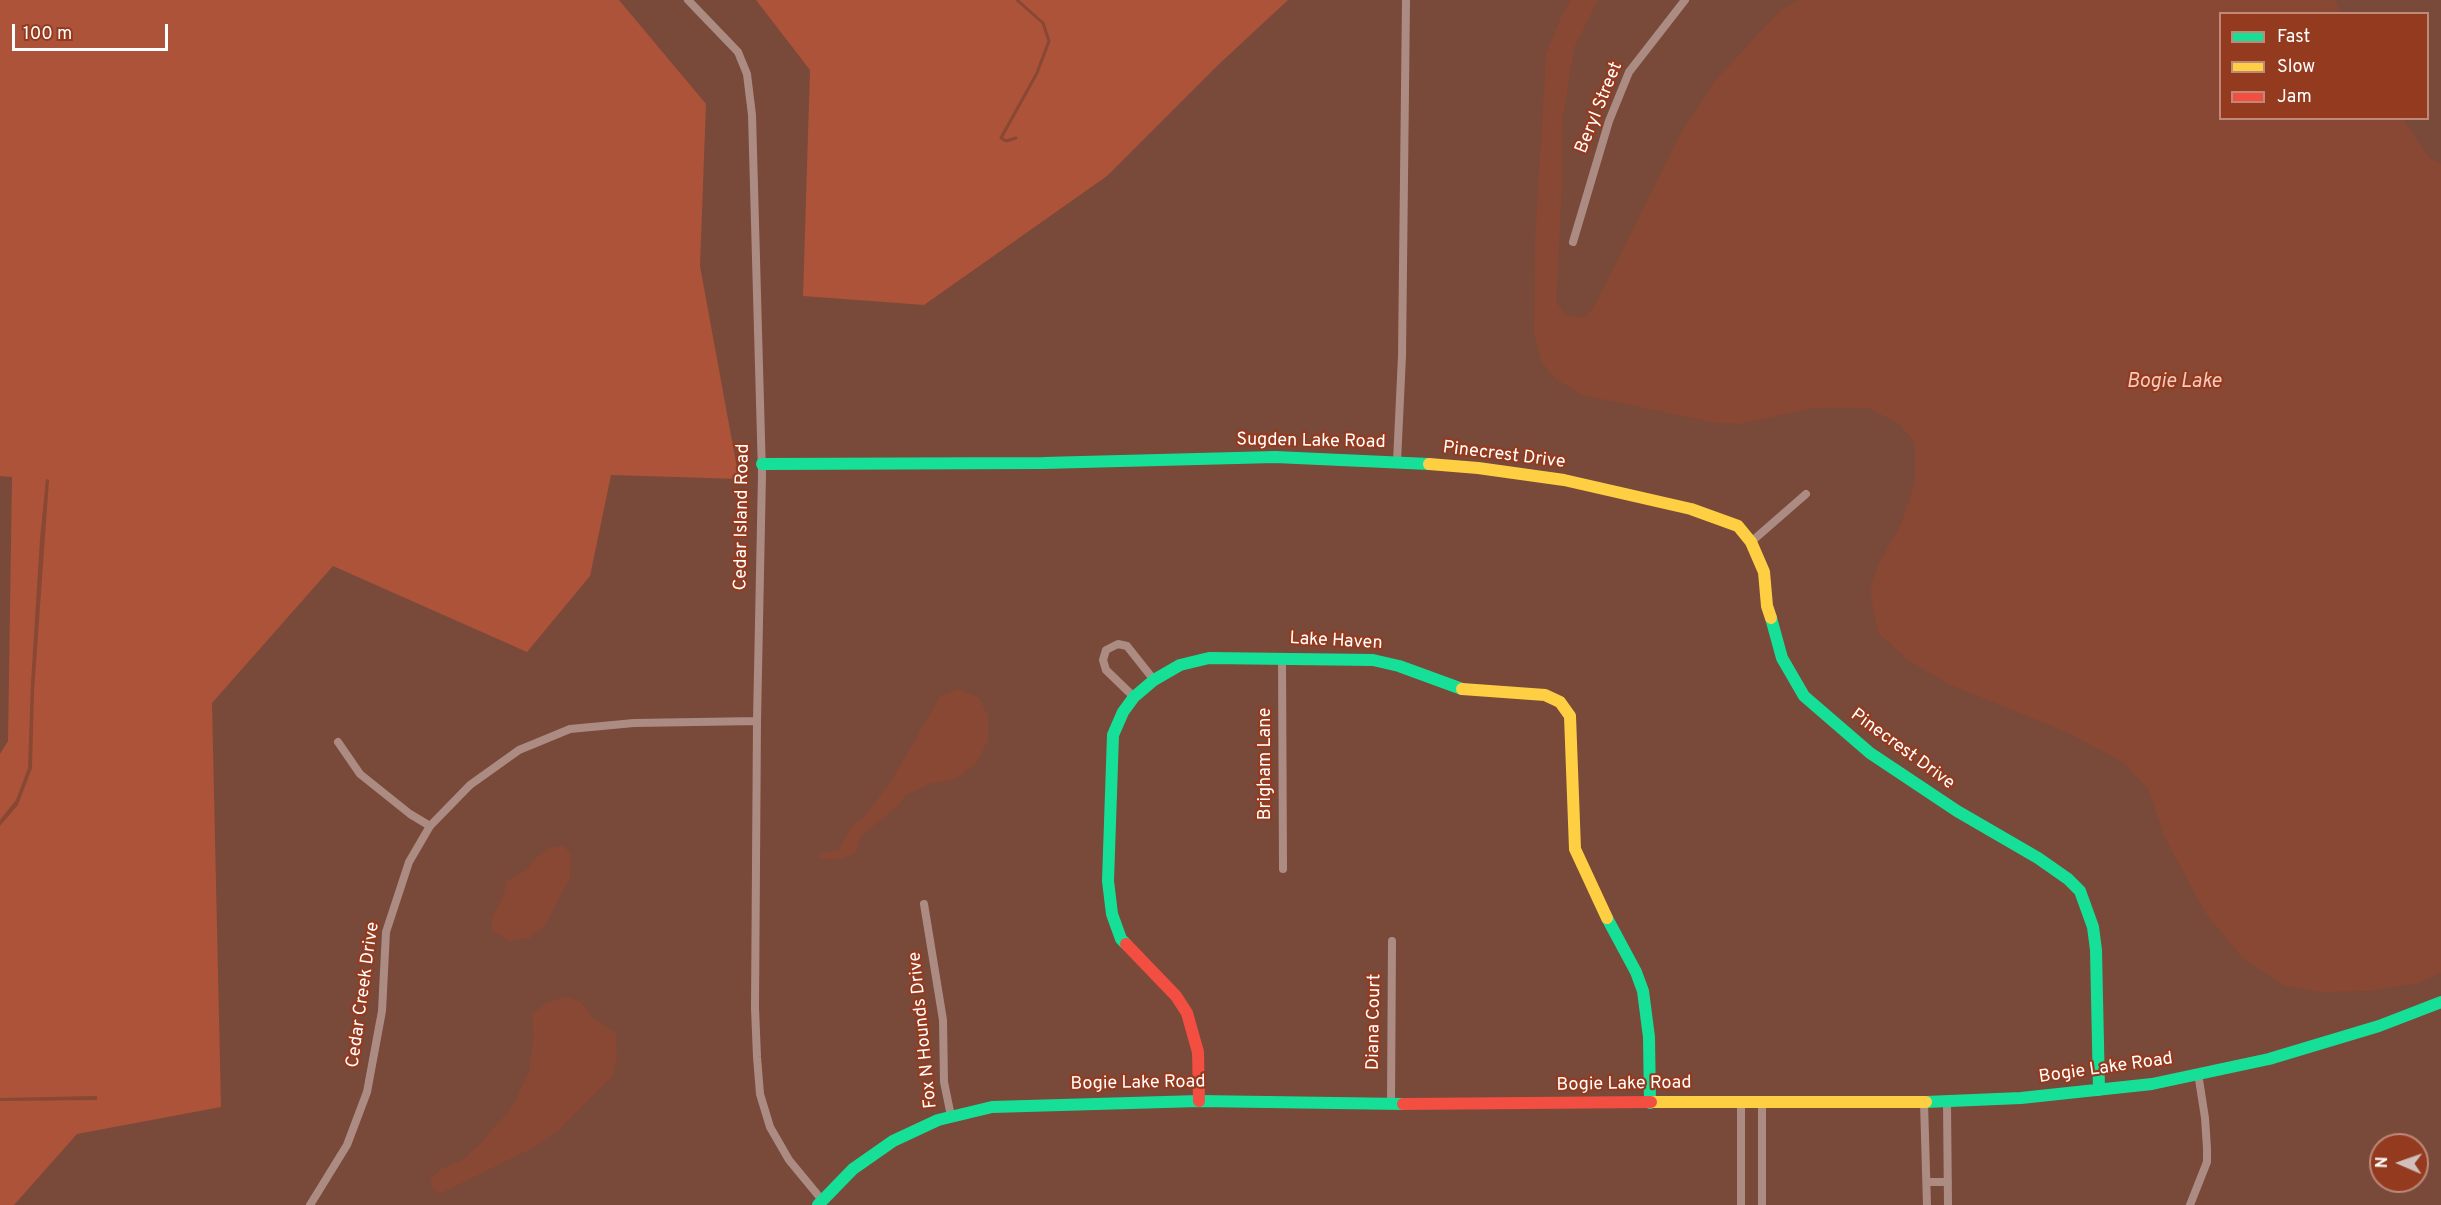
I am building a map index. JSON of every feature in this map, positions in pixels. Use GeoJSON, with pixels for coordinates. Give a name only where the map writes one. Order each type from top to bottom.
{"type":"FeatureCollection","features":[{"type":"Feature","properties":{"kind":"street","name":"Cedar Island Road"},"geometry":{"type":"LineString","coordinates":[[688,0],[738,52],[747,74],[752,115],[762,464],[757,722],[755,1008],[757,1057]]}},
{"type":"Feature","properties":{"kind":"street","name":"Sugden Lake Road"},"geometry":{"type":"LineString","coordinates":[[762,464],[1042,463],[1275,457],[1397,462],[1402,356],[1406,0]]}},
{"type":"Feature","properties":{"kind":"street","name":"Beryl Street"},"geometry":{"type":"LineString","coordinates":[[1573,242],[1606,130],[1629,72],[1685,0]]}},
{"type":"Feature","properties":{"kind":"street","name":"Pinecrest Drive"},"geometry":{"type":"LineString","coordinates":[[1397,462],[1478,468],[1564,480],[1691,509],[1738,525],[1751,542],[1764,572],[1767,606],[1782,658],[1804,696],[1870,753],[1957,811],[2038,858],[2068,879],[2080,891],[2093,927],[2096,950],[2099,1090]]}},
{"type":"Feature","properties":{"kind":"street"},"geometry":{"type":"LineString","coordinates":[[1751,542],[1806,494]]}},
{"type":"Feature","properties":{"kind":"street"},"geometry":{"type":"LineString","coordinates":[[1134,697],[1106,670],[1103,660],[1107,650],[1119,644],[1127,646],[1154,680]]}},
{"type":"Feature","properties":{"kind":"street","name":"Lake Haven"},"geometry":{"type":"LineString","coordinates":[[1199,1101],[1198,1052],[1187,1013],[1176,996],[1121,939],[1112,914],[1108,869],[1113,735],[1123,712],[1134,697],[1154,680],[1180,665],[1209,658],[1282,658],[1388,662],[1463,689],[1545,695],[1560,702],[1570,716],[1571,722],[1575,849],[1581,866],[1636,972],[1643,991],[1649,1037],[1650,1103]]}},
{"type":"Feature","properties":{"kind":"street","name":"Brigham Lane"},"geometry":{"type":"LineString","coordinates":[[1282,658],[1283,869]]}},
{"type":"Feature","properties":{"kind":"street","name":"Cedar Creek Drive"},"geometry":{"type":"LineString","coordinates":[[310,1205],[346,1145],[367,1092],[382,1011],[386,932],[409,862],[430,826],[470,785],[519,750],[570,729],[634,723],[757,722]]}},
{"type":"Feature","properties":{"kind":"street"},"geometry":{"type":"LineString","coordinates":[[338,742],[360,774],[410,814],[430,826]]}},
{"type":"Feature","properties":{"kind":"street","name":"Fox N Hounds Drive"},"geometry":{"type":"LineString","coordinates":[[924,904],[943,1020],[944,1083],[951,1116]]}},
{"type":"Feature","properties":{"kind":"street","name":"Diana Court"},"geometry":{"type":"LineString","coordinates":[[1391,1103],[1392,941]]}},
{"type":"Feature","properties":{"kind":"street","name":"Bogie Lake Road"},"geometry":{"type":"LineString","coordinates":[[757,1057],[760,1094],[770,1127],[789,1160],[820,1202],[853,1169],[875,1152],[908,1133],[951,1116],[992,1107],[1023,1104],[1199,1101],[1439,1105],[1742,1101],[1947,1102],[2021,1098],[2152,1084],[2269,1059],[2368,1030],[2441,1002]]}},
{"type":"Feature","properties":{"kind":"street"},"geometry":{"type":"LineString","coordinates":[[2190,1205],[2206,1162],[2207,1148],[2198,1073]]}},
{"type":"Feature","properties":{"kind":"street"},"geometry":{"type":"LineString","coordinates":[[1742,1101],[1742,1205]]}},
{"type":"Feature","properties":{"kind":"street"},"geometry":{"type":"LineString","coordinates":[[1762,1101],[1762,1205]]}},
{"type":"Feature","properties":{"kind":"street"},"geometry":{"type":"LineString","coordinates":[[1924,1102],[1927,1205]]}},
{"type":"Feature","properties":{"kind":"street"},"geometry":{"type":"LineString","coordinates":[[1947,1102],[1948,1205]]}},
{"type":"Feature","properties":{"kind":"street"},"geometry":{"type":"LineString","coordinates":[[1927,1182],[1948,1182]]}},
{"type":"Feature","properties":{"kind":"shaded area"},"geometry":{"type":"Polygon","coordinates":[[[0,0],[619,0],[706,104],[700,266],[739,479],[611,475],[590,576],[527,652],[333,566],[212,703],[221,1107],[77,1134],[14,1205],[0,1205],[0,754],[8,741],[12,477],[0,476],[0,0]]]}},
{"type":"Feature","properties":{"kind":"shaded area"},"geometry":{"type":"Polygon","coordinates":[[[756,0],[1288,0],[1217,66],[1107,176],[924,305],[803,296],[810,70],[756,0]]]}},
{"type":"Feature","properties":{"kind":"water","name":"Bogie Lake"},"geometry":{"type":"Polygon","coordinates":[[[1571,0],[1598,0],[1574,48],[1562,124],[1562,188],[1556,302],[1566,315],[1584,318],[1596,303],[1679,136],[1714,82],[1780,10],[1798,0],[2335,0],[2341,12],[2219,12],[2219,120],[2404,120],[2428,156],[2441,164],[2441,973],[2419,983],[2369,991],[2319,992],[2283,985],[2242,957],[2206,914],[2165,838],[2148,789],[2123,762],[2066,732],[1948,684],[1908,660],[1878,633],[1870,590],[1878,565],[1901,524],[1915,481],[1915,443],[1898,423],[1868,408],[1814,408],[1740,424],[1716,423],[1582,395],[1555,379],[1541,361],[1534,333],[1535,241],[1546,54],[1563,12],[1571,0]]]}},
{"type":"Feature","properties":{"kind":"water"},"geometry":{"type":"Polygon","coordinates":[[[46,479],[49,480],[34,691],[32,768],[18,805],[0,826],[0,820],[16,800],[28,768],[31,683],[46,479]]]}},
{"type":"Feature","properties":{"kind":"water"},"geometry":{"type":"Polygon","coordinates":[[[959,689],[979,698],[988,716],[988,740],[977,762],[952,780],[930,784],[906,795],[898,806],[860,837],[855,853],[839,860],[818,858],[821,853],[839,850],[851,827],[863,818],[889,784],[941,695],[959,689]]]}},
{"type":"Feature","properties":{"kind":"water"},"geometry":{"type":"Polygon","coordinates":[[[564,846],[571,855],[570,879],[545,925],[530,938],[510,941],[492,931],[492,918],[504,894],[506,881],[526,870],[537,857],[552,847],[564,846]]]}},
{"type":"Feature","properties":{"kind":"water"},"geometry":{"type":"Polygon","coordinates":[[[567,997],[581,1002],[594,1019],[616,1033],[617,1060],[612,1077],[561,1128],[533,1148],[440,1194],[432,1188],[430,1179],[441,1169],[462,1160],[482,1142],[513,1105],[529,1071],[533,1040],[532,1014],[547,1002],[567,997]]]}},
{"type":"Feature","properties":{"kind":"water"},"geometry":{"type":"Polygon","coordinates":[[[97,1096],[97,1100],[0,1101],[0,1098],[97,1096]]]}},
{"type":"Feature","properties":{"kind":"waterway"},"geometry":{"type":"LineString","coordinates":[[1016,138],[1006,141],[1001,138],[1037,73],[1049,41],[1043,23],[1017,0]]}},
{"type":"Feature","properties":{"kind":"traffic: fast"},"geometry":{"type":"LineString","coordinates":[[762,464],[1043,463],[1275,457],[1429,464]]}},
{"type":"Feature","properties":{"kind":"traffic: fast"},"geometry":{"type":"LineString","coordinates":[[1771,618],[1782,658],[1804,696],[1870,753],[1957,811],[2038,858],[2068,879],[2080,891],[2093,927],[2096,950],[2099,1090]]}},
{"type":"Feature","properties":{"kind":"traffic: fast"},"geometry":{"type":"LineString","coordinates":[[1126,944],[1121,939],[1112,914],[1108,881],[1113,735],[1123,712],[1134,697],[1154,680],[1180,665],[1209,658],[1373,660],[1399,666],[1462,689]]}},
{"type":"Feature","properties":{"kind":"traffic: fast"},"geometry":{"type":"LineString","coordinates":[[1607,918],[1636,972],[1643,991],[1649,1037],[1650,1103]]}},
{"type":"Feature","properties":{"kind":"traffic: fast"},"geometry":{"type":"LineString","coordinates":[[1926,1102],[2021,1098],[2152,1084],[2269,1059],[2379,1026],[2441,1002]]}},
{"type":"Feature","properties":{"kind":"traffic: fast"},"geometry":{"type":"LineString","coordinates":[[818,1205],[853,1169],[893,1141],[938,1120],[992,1107],[1199,1101],[1403,1104]]}},
{"type":"Feature","properties":{"kind":"traffic: slow"},"geometry":{"type":"LineString","coordinates":[[1429,464],[1564,480],[1691,509],[1738,526],[1751,542],[1764,572],[1767,606],[1771,618]]}},
{"type":"Feature","properties":{"kind":"traffic: slow"},"geometry":{"type":"LineString","coordinates":[[1462,689],[1545,695],[1560,702],[1570,716],[1575,849],[1607,918]]}},
{"type":"Feature","properties":{"kind":"traffic: slow"},"geometry":{"type":"LineString","coordinates":[[1651,1102],[1926,1102]]}},
{"type":"Feature","properties":{"kind":"traffic: jam"},"geometry":{"type":"LineString","coordinates":[[1126,944],[1176,996],[1187,1013],[1198,1052],[1199,1101]]}},
{"type":"Feature","properties":{"kind":"traffic: jam"},"geometry":{"type":"LineString","coordinates":[[1403,1104],[1651,1102]]}}]}
